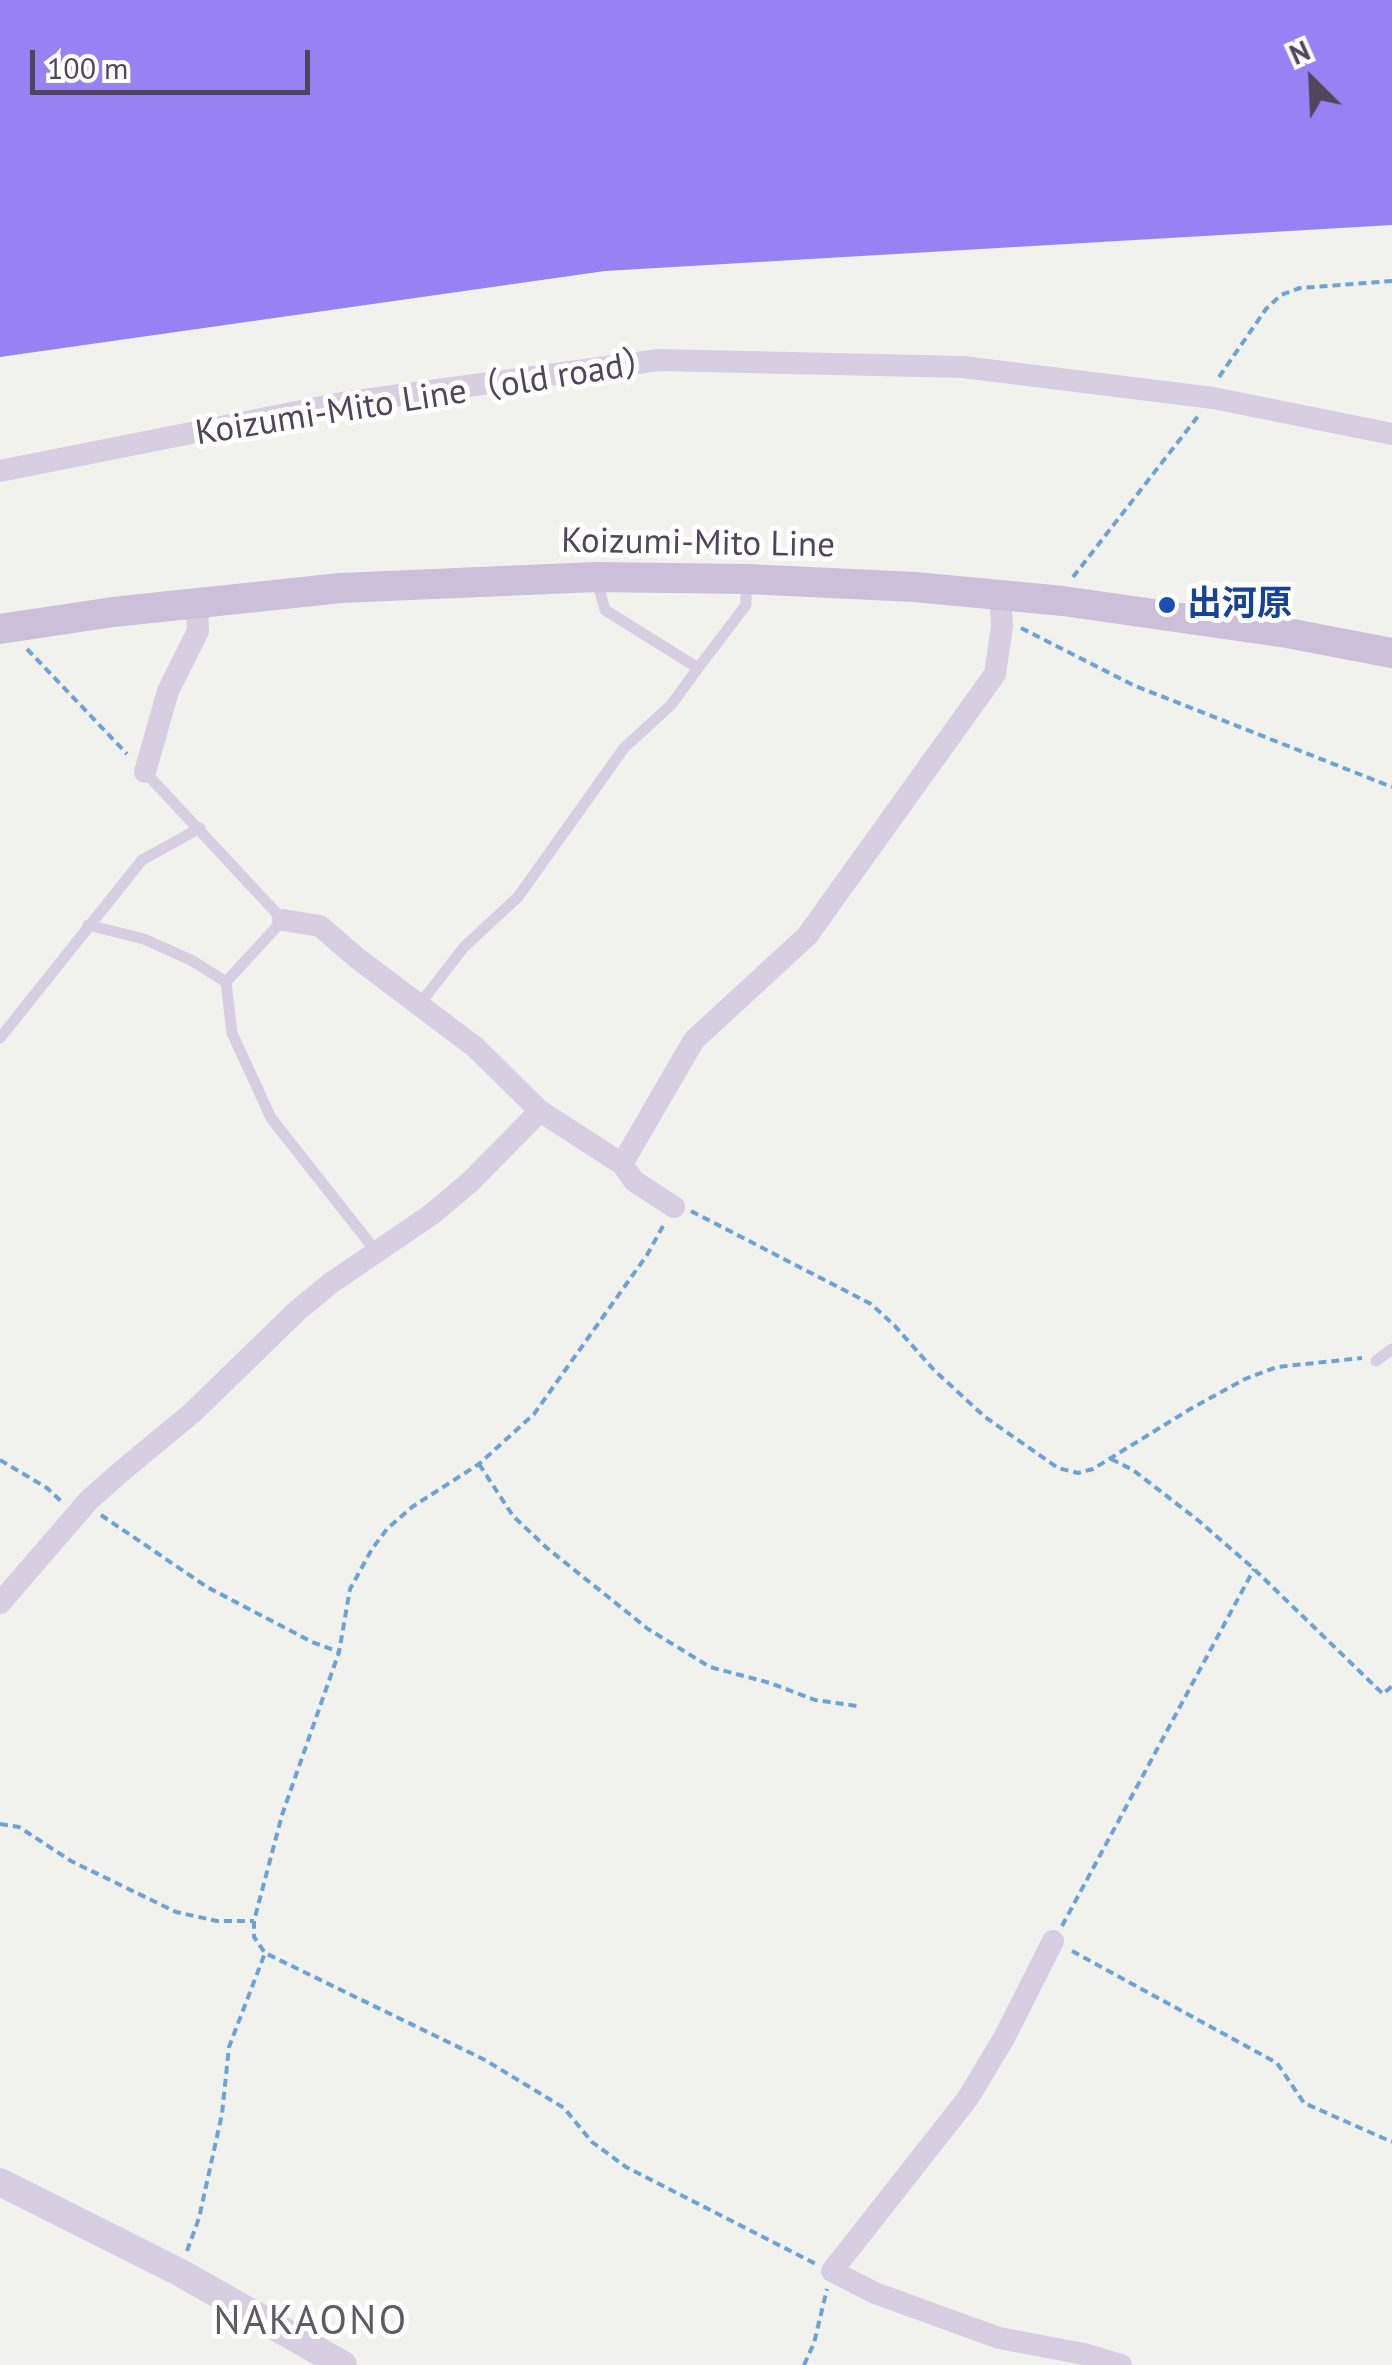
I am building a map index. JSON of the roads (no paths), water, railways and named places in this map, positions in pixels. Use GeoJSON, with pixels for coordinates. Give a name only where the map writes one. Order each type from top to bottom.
{"type":"FeatureCollection","features":[{"type":"Feature","properties":{"kind":"main road","name":"Koizumi-Mito Line"},"geometry":{"type":"LineString","coordinates":[[6,628],[197,602],[341,588],[596,577],[746,579],[1000,594],[1190,618],[1392,653]]}},
{"type":"Feature","properties":{"kind":"street","name":"Koizumi-Mito Line（old road）"},"geometry":{"type":"LineString","coordinates":[[0,471],[342,403],[659,360],[963,367],[1212,398],[1392,434]]}},
{"type":"Feature","properties":{"kind":"street"},"geometry":{"type":"LineString","coordinates":[[622,1164],[694,1040],[807,936],[996,674],[1002,626],[1000,594]]}},
{"type":"Feature","properties":{"kind":"street"},"geometry":{"type":"LineString","coordinates":[[145,772],[168,691],[198,631],[197,602]]}},
{"type":"Feature","properties":{"kind":"street"},"geometry":{"type":"LineString","coordinates":[[284,920],[320,926],[475,1047],[540,1110],[622,1164],[634,1181],[674,1207]]}},
{"type":"Feature","properties":{"kind":"street"},"geometry":{"type":"LineString","coordinates":[[0,1603],[82,1508],[192,1413],[298,1310],[375,1250],[445,1204],[540,1110]]}},
{"type":"Feature","properties":{"kind":"street"},"geometry":{"type":"LineString","coordinates":[[1053,1941],[1004,2038],[968,2098],[832,2272],[875,2293],[999,2338],[1121,2365]]}},
{"type":"Feature","properties":{"kind":"street"},"geometry":{"type":"LineString","coordinates":[[0,2182],[179,2272],[344,2365]]}},
{"type":"Feature","properties":{"kind":"lane"},"geometry":{"type":"LineString","coordinates":[[596,577],[605,610],[698,668]]}},
{"type":"Feature","properties":{"kind":"lane"},"geometry":{"type":"LineString","coordinates":[[419,1005],[464,947],[518,897],[624,748],[671,705],[746,605],[746,579]]}},
{"type":"Feature","properties":{"kind":"lane"},"geometry":{"type":"LineString","coordinates":[[145,772],[284,920],[226,982],[232,1033],[271,1118],[375,1250]]}},
{"type":"Feature","properties":{"kind":"lane"},"geometry":{"type":"LineString","coordinates":[[0,1038],[142,860],[200,828]]}},
{"type":"Feature","properties":{"kind":"lane"},"geometry":{"type":"LineString","coordinates":[[88,925],[144,939],[192,960],[226,982]]}},
{"type":"Feature","properties":{"kind":"lane"},"geometry":{"type":"LineString","coordinates":[[1376,1361],[1392,1348]]}},
{"type":"Feature","properties":{"kind":"place","name":"出河原"},"geometry":{"type":"Point","coordinates":[1167,605]}},
{"type":"Feature","properties":{"kind":"district","name":"NAKAONO"},"geometry":{"type":"Point","coordinates":[311,2323]}}]}
